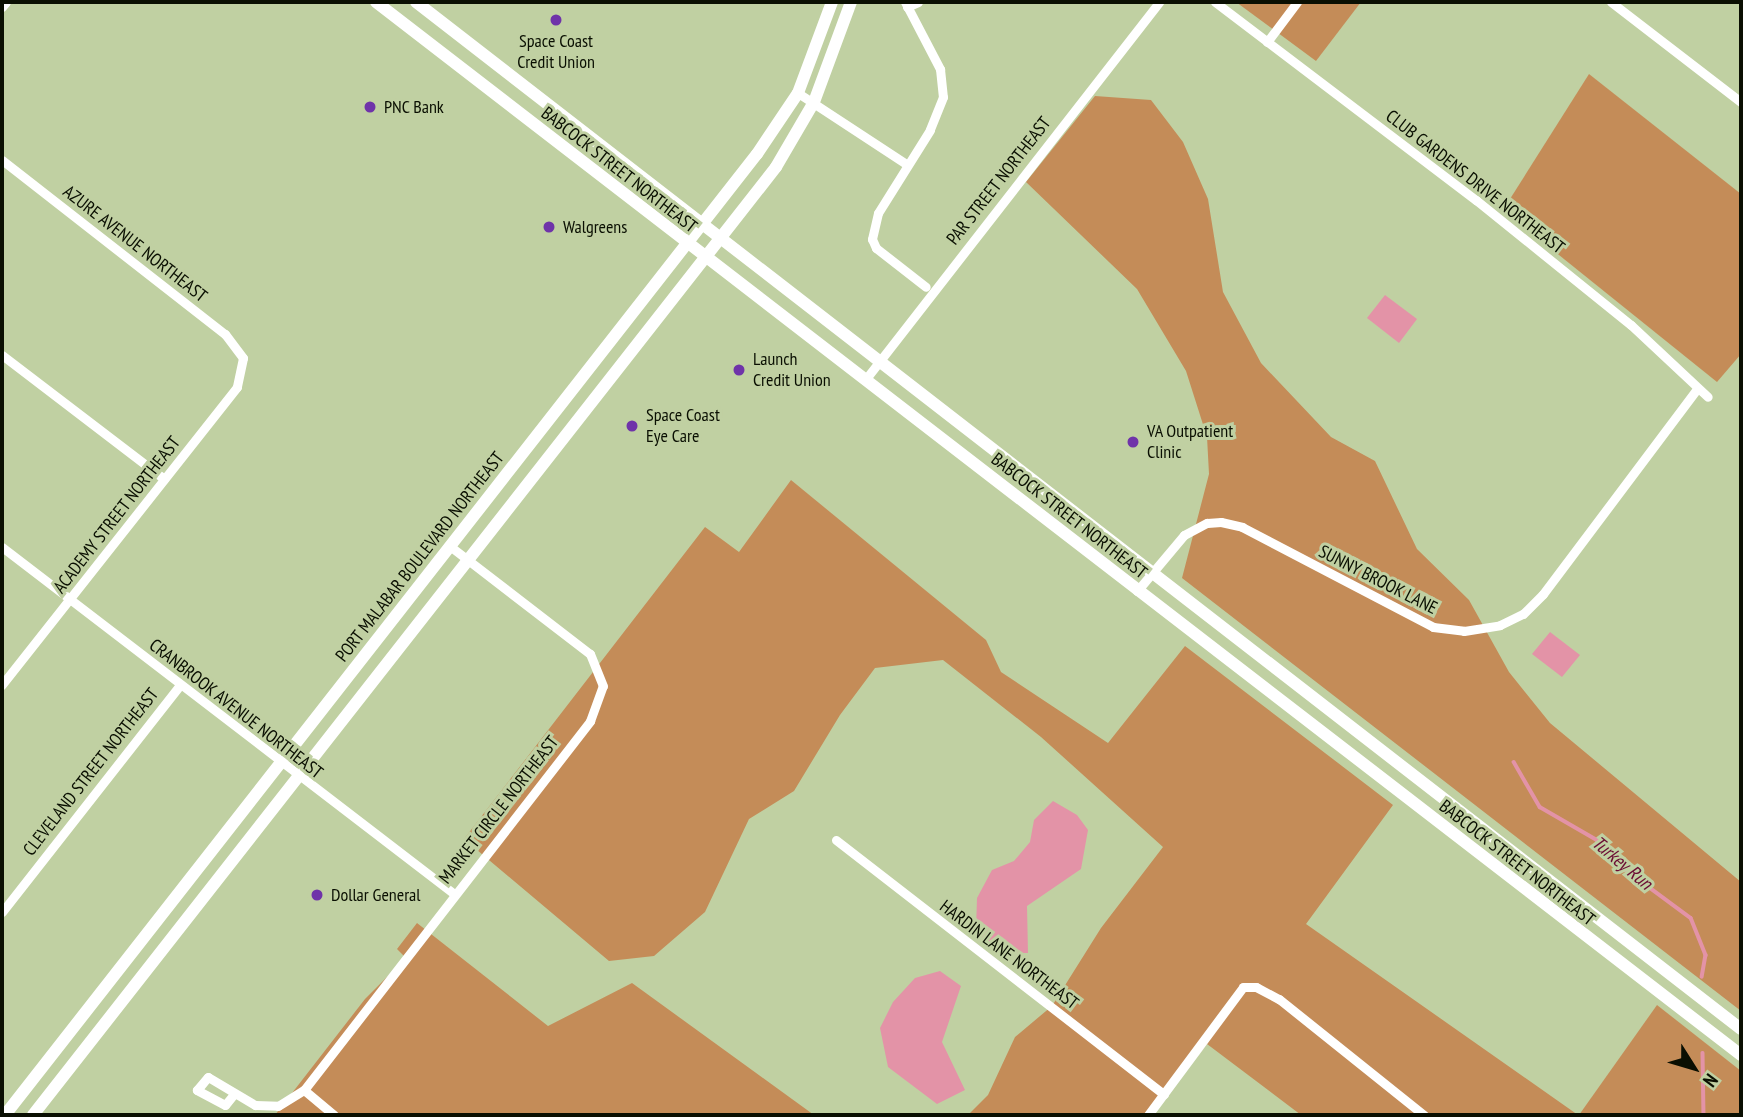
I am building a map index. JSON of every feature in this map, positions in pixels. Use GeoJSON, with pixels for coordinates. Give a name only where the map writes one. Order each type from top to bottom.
{"type":"FeatureCollection","features":[{"type":"Feature","properties":{"kind":"main road","name":"BABCOCK STREET NORTHEAST"},"geometry":{"type":"LineString","coordinates":[[376,2],[687,246],[1741,1055]]}},
{"type":"Feature","properties":{"kind":"main road","name":"BABCOCK STREET NORTHEAST"},"geometry":{"type":"LineString","coordinates":[[416,2],[1741,1029]]}},
{"type":"Feature","properties":{"kind":"main road","name":"PORT MALABAR BOULEVARD NORTHEAST"},"geometry":{"type":"LineString","coordinates":[[5,1115],[703,225],[798,93],[832,2]]}},
{"type":"Feature","properties":{"kind":"main road"},"geometry":{"type":"LineString","coordinates":[[33,1115],[776,167],[814,102],[851,2]]}},
{"type":"Feature","properties":{"kind":"main road"},"geometry":{"type":"LineString","coordinates":[[1348,754],[1363,734]]}},
{"type":"Feature","properties":{"kind":"main road"},"geometry":{"type":"LineString","coordinates":[[102,993],[120,1007]]}},
{"type":"Feature","properties":{"kind":"street"},"geometry":{"type":"LineString","coordinates":[[2,7],[6,2]]}},
{"type":"Feature","properties":{"kind":"street"},"geometry":{"type":"LineString","coordinates":[[918,2],[906,4],[940,69],[943,97],[930,130],[906,164],[874,220],[872,239],[876,248],[926,286]]}},
{"type":"Feature","properties":{"kind":"street","name":"PAR STREET NORTHEAST"},"geometry":{"type":"LineString","coordinates":[[865,380],[1159,2]]}},
{"type":"Feature","properties":{"kind":"street","name":"CLUB GARDENS DRIVE NORTHEAST"},"geometry":{"type":"LineString","coordinates":[[1215,2],[1497,216],[1631,325],[1708,397]]}},
{"type":"Feature","properties":{"kind":"street"},"geometry":{"type":"LineString","coordinates":[[1267,42],[1297,2]]}},
{"type":"Feature","properties":{"kind":"street"},"geometry":{"type":"LineString","coordinates":[[1611,2],[1741,102]]}},
{"type":"Feature","properties":{"kind":"street"},"geometry":{"type":"LineString","coordinates":[[798,93],[906,164]]}},
{"type":"Feature","properties":{"kind":"street","name":"AZURE AVENUE NORTHEAST"},"geometry":{"type":"LineString","coordinates":[[2,160],[225,334],[243,358]]}},
{"type":"Feature","properties":{"kind":"street"},"geometry":{"type":"LineString","coordinates":[[2,355],[164,479]]}},
{"type":"Feature","properties":{"kind":"street","name":"ACADEMY STREET NORTHEAST"},"geometry":{"type":"LineString","coordinates":[[2,685],[237,387],[243,358]]}},
{"type":"Feature","properties":{"kind":"street","name":"SUNNY BROOK LANE"},"geometry":{"type":"LineString","coordinates":[[1137,591],[1196,527],[1231,523],[1433,627],[1464,631],[1500,625],[1523,614],[1543,594],[1697,389]]}},
{"type":"Feature","properties":{"kind":"street","name":"MARKET CIRCLE NORTHEAST"},"geometry":{"type":"LineString","coordinates":[[234,1094],[255,1105],[278,1106],[304,1090],[453,893],[590,721],[603,686],[590,654],[450,546]]}},
{"type":"Feature","properties":{"kind":"street","name":"CRANBROOK AVENUE NORTHEAST"},"geometry":{"type":"LineString","coordinates":[[2,547],[281,764],[453,893]]}},
{"type":"Feature","properties":{"kind":"street","name":"CLEVELAND STREET NORTHEAST"},"geometry":{"type":"LineString","coordinates":[[2,912],[180,685]]}},
{"type":"Feature","properties":{"kind":"street","name":"HARDIN LANE NORTHEAST"},"geometry":{"type":"LineString","coordinates":[[836,840],[1164,1094]]}},
{"type":"Feature","properties":{"kind":"street"},"geometry":{"type":"LineString","coordinates":[[1148,1115],[1243,987],[1256,987],[1279,999],[1424,1115]]}},
{"type":"Feature","properties":{"kind":"street"},"geometry":{"type":"LineString","coordinates":[[304,1090],[334,1115]]}},
{"type":"Feature","properties":{"kind":"shaded area"},"geometry":{"type":"Polygon","coordinates":[[[1236,2],[1361,2],[1316,61],[1236,2]]]}},
{"type":"Feature","properties":{"kind":"shaded area"},"geometry":{"type":"Polygon","coordinates":[[[1589,74],[1741,194],[1741,354],[1717,382],[1503,210],[1589,74]]]}},
{"type":"Feature","properties":{"kind":"shaded area"},"geometry":{"type":"Polygon","coordinates":[[[1095,96],[1151,100],[1183,142],[1208,199],[1223,292],[1261,363],[1331,437],[1375,461],[1417,549],[1469,600],[1509,672],[1550,723],[1741,882],[1741,1011],[1182,578],[1209,474],[1207,437],[1186,371],[1137,289],[1026,182],[1095,96]]]}},
{"type":"Feature","properties":{"kind":"shaded area"},"geometry":{"type":"Polygon","coordinates":[[[1385,295],[1417,319],[1399,343],[1367,318],[1385,295]]]}},
{"type":"Feature","properties":{"kind":"shaded area"},"geometry":{"type":"Polygon","coordinates":[[[791,480],[986,640],[1001,672],[1108,743],[1185,646],[1393,805],[1306,924],[1578,1115],[1301,1115],[1207,1044],[1151,1115],[968,1115],[988,1095],[1015,1037],[1052,1006],[1101,928],[1163,847],[1041,737],[943,660],[875,668],[840,715],[794,791],[749,819],[705,912],[654,956],[609,961],[464,839],[705,527],[739,552],[791,480]]]}},
{"type":"Feature","properties":{"kind":"shaded area"},"geometry":{"type":"Polygon","coordinates":[[[1550,632],[1580,655],[1562,677],[1532,654],[1550,632]]]}},
{"type":"Feature","properties":{"kind":"shaded area"},"geometry":{"type":"Polygon","coordinates":[[[1053,801],[1077,815],[1088,830],[1081,869],[1027,906],[1028,953],[1005,953],[986,944],[976,929],[977,898],[992,870],[1014,861],[1030,842],[1034,820],[1053,801]]]}},
{"type":"Feature","properties":{"kind":"shaded area"},"geometry":{"type":"Polygon","coordinates":[[[417,923],[548,1026],[632,983],[814,1115],[275,1115],[365,999],[406,958],[397,949],[417,923]]]}},
{"type":"Feature","properties":{"kind":"shaded area"},"geometry":{"type":"Polygon","coordinates":[[[940,971],[961,986],[942,1042],[965,1090],[937,1104],[888,1067],[880,1028],[893,1002],[915,978],[940,971]]]}},
{"type":"Feature","properties":{"kind":"shaded area"},"geometry":{"type":"Polygon","coordinates":[[[1657,1005],[1741,1071],[1741,1115],[1579,1115],[1657,1005]]]}},
{"type":"Feature","properties":{"kind":"waterway","name":"Turkey Run"},"geometry":{"type":"LineString","coordinates":[[1514,762],[1540,807],[1597,840],[1615,862],[1691,918],[1706,955],[1702,977]]}},
{"type":"Feature","properties":{"kind":"waterway","name":"Turkey Run"},"geometry":{"type":"LineString","coordinates":[[1703,1053],[1704,1115]]}},
{"type":"Feature","properties":{"kind":"place","name":"Space Coast Credit Union"},"geometry":{"type":"Point","coordinates":[556,20]}},
{"type":"Feature","properties":{"kind":"place","name":"PNC Bank"},"geometry":{"type":"Point","coordinates":[370,107]}},
{"type":"Feature","properties":{"kind":"place","name":"Walgreens"},"geometry":{"type":"Point","coordinates":[549,227]}},
{"type":"Feature","properties":{"kind":"place","name":"Launch Credit Union"},"geometry":{"type":"Point","coordinates":[739,370]}},
{"type":"Feature","properties":{"kind":"place","name":"Space Coast Eye Care"},"geometry":{"type":"Point","coordinates":[632,426]}},
{"type":"Feature","properties":{"kind":"place","name":"VA Outpatient Clinic"},"geometry":{"type":"Point","coordinates":[1133,442]}},
{"type":"Feature","properties":{"kind":"place","name":"Dollar General"},"geometry":{"type":"Point","coordinates":[317,895]}}]}
